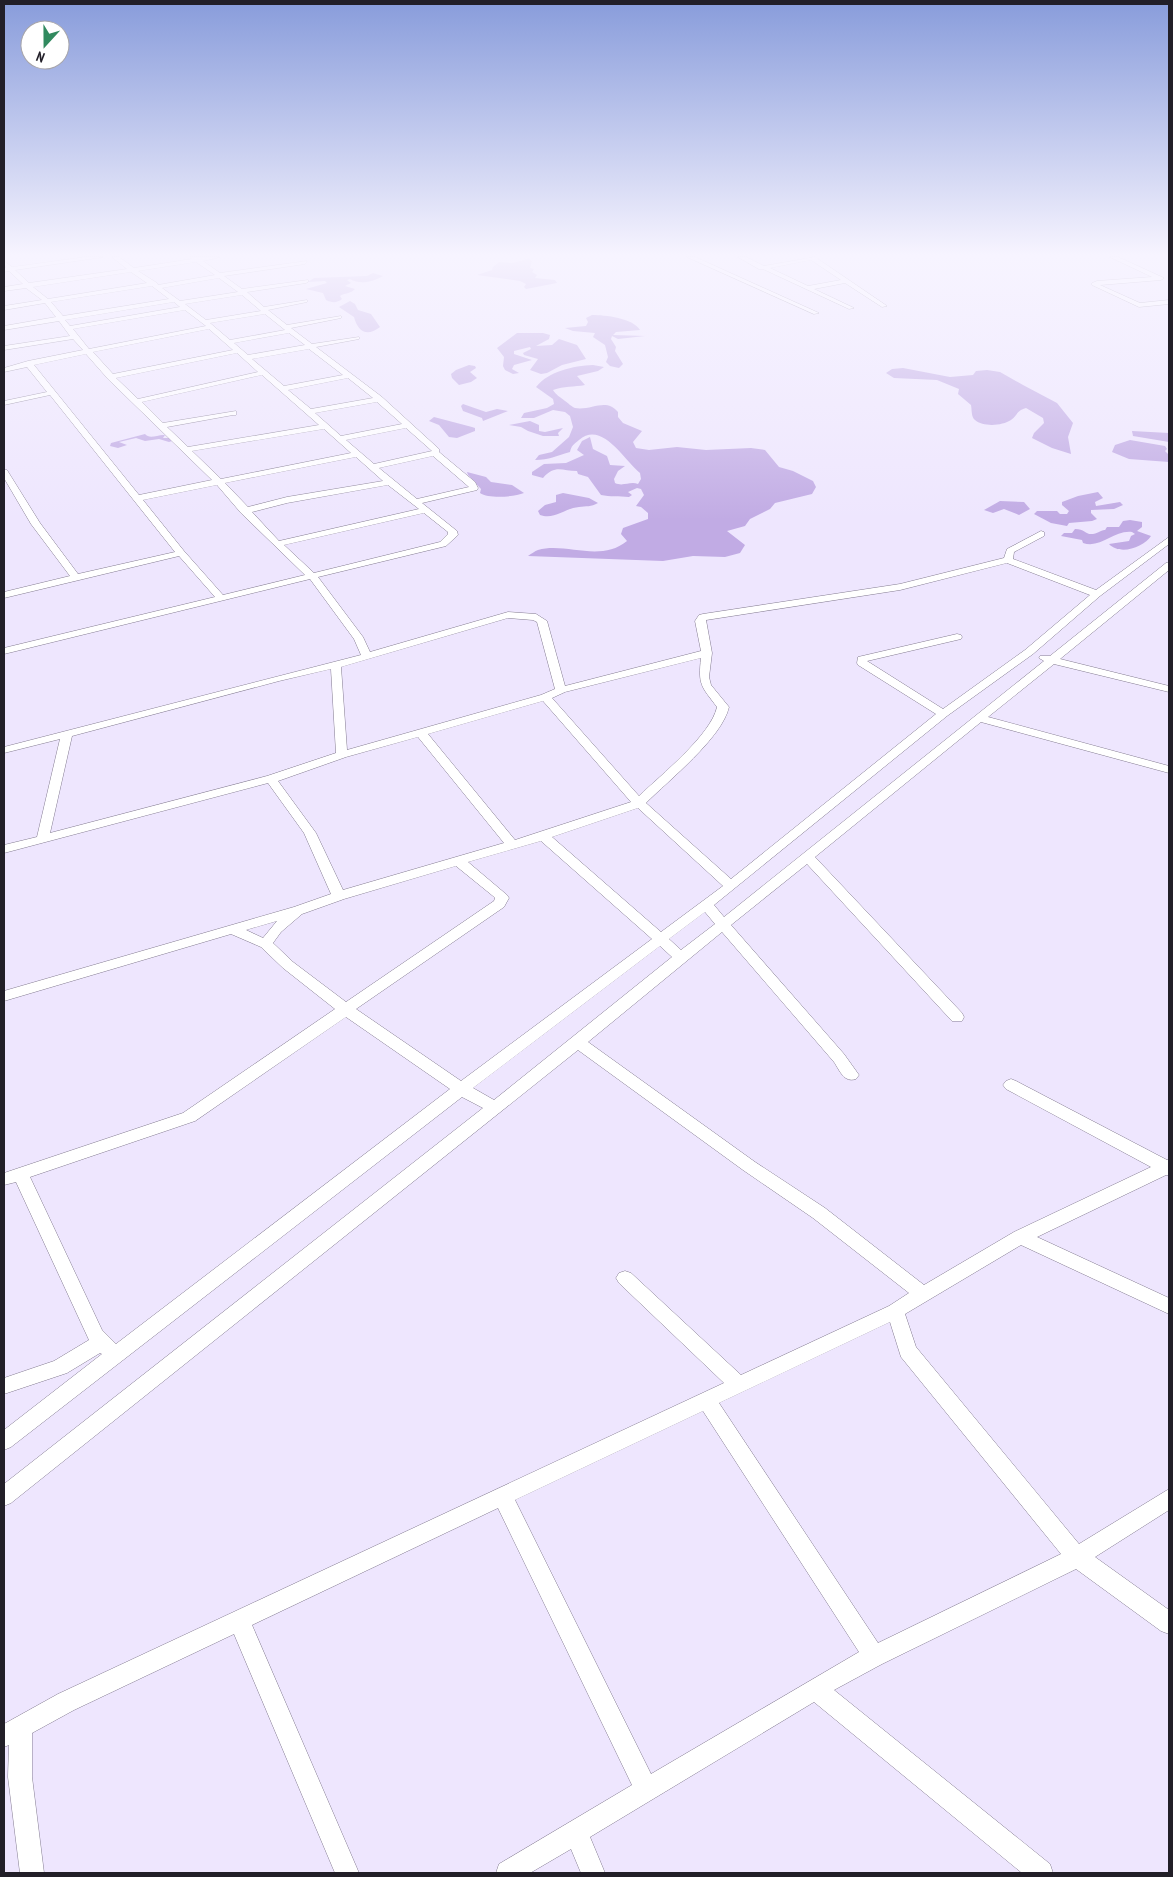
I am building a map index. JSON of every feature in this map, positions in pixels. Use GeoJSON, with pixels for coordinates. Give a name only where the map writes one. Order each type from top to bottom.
{"type":"FeatureCollection","features":[{"type":"Feature","properties":{"kind":"street"},"geometry":{"type":"LineString","coordinates":[[4,348],[26,345]]}},
{"type":"Feature","properties":{"kind":"street"},"geometry":{"type":"LineString","coordinates":[[82,345],[277,544],[312,576],[359,639],[366,655]]}},
{"type":"Feature","properties":{"kind":"street"},"geometry":{"type":"LineString","coordinates":[[4,370],[28,363],[118,345]]}},
{"type":"Feature","properties":{"kind":"street"},"geometry":{"type":"LineString","coordinates":[[4,651],[443,544],[453,535],[452,530],[390,482],[231,345]]}},
{"type":"Feature","properties":{"kind":"street"},"geometry":{"type":"LineString","coordinates":[[246,358],[319,345]]}},
{"type":"Feature","properties":{"kind":"street"},"geometry":{"type":"LineString","coordinates":[[311,346],[379,399],[434,448],[436,453],[472,484],[474,488],[416,502]]}},
{"type":"Feature","properties":{"kind":"street"},"geometry":{"type":"LineString","coordinates":[[111,376],[237,351]]}},
{"type":"Feature","properties":{"kind":"street"},"geometry":{"type":"LineString","coordinates":[[28,363],[50,393],[181,553],[222,599]]}},
{"type":"Feature","properties":{"kind":"street"},"geometry":{"type":"LineString","coordinates":[[138,401],[263,373]]}},
{"type":"Feature","properties":{"kind":"street"},"geometry":{"type":"LineString","coordinates":[[281,388],[349,376]]}},
{"type":"Feature","properties":{"kind":"street"},"geometry":{"type":"LineString","coordinates":[[4,403],[50,393]]}},
{"type":"Feature","properties":{"kind":"street"},"geometry":{"type":"LineString","coordinates":[[309,412],[379,399]]}},
{"type":"Feature","properties":{"kind":"street"},"geometry":{"type":"LineString","coordinates":[[162,426],[233,413]]}},
{"type":"Feature","properties":{"kind":"street"},"geometry":{"type":"LineString","coordinates":[[341,438],[408,425]]}},
{"type":"Feature","properties":{"kind":"street"},"geometry":{"type":"LineString","coordinates":[[185,450],[325,426]]}},
{"type":"Feature","properties":{"kind":"street"},"geometry":{"type":"LineString","coordinates":[[373,467],[436,453]]}},
{"type":"Feature","properties":{"kind":"street"},"geometry":{"type":"LineString","coordinates":[[137,498],[358,454]]}},
{"type":"Feature","properties":{"kind":"street"},"geometry":{"type":"LineString","coordinates":[[4,472],[36,524],[76,578]]}},
{"type":"Feature","properties":{"kind":"street"},"geometry":{"type":"LineString","coordinates":[[244,510],[287,500],[390,482]]}},
{"type":"Feature","properties":{"kind":"street"},"geometry":{"type":"LineString","coordinates":[[277,544],[427,510]]}},
{"type":"Feature","properties":{"kind":"street"},"geometry":{"type":"LineString","coordinates":[[1008,560],[1010,551],[1041,534]]}},
{"type":"Feature","properties":{"kind":"street"},"geometry":{"type":"LineString","coordinates":[[4,1441],[109,1349],[461,1089],[731,886],[943,714],[1029,652],[1097,594],[1169,540]]}},
{"type":"Feature","properties":{"kind":"street"},"geometry":{"type":"LineString","coordinates":[[1154,552],[1169,557]]}},
{"type":"Feature","properties":{"kind":"street"},"geometry":{"type":"LineString","coordinates":[[4,595],[181,553]]}},
{"type":"Feature","properties":{"kind":"street"},"geometry":{"type":"LineString","coordinates":[[4,996],[299,910],[511,844],[543,836],[639,803],[706,737],[715,726],[723,711],[723,707],[706,685],[704,678],[707,653],[700,621],[703,617],[900,587],[1008,560],[1097,594]]}},
{"type":"Feature","properties":{"kind":"street"},"geometry":{"type":"LineString","coordinates":[[1142,561],[1168,568]]}},
{"type":"Feature","properties":{"kind":"street"},"geometry":{"type":"LineString","coordinates":[[4,1496],[578,1042],[1010,692],[1168,568]]}},
{"type":"Feature","properties":{"kind":"street"},"geometry":{"type":"LineString","coordinates":[[4,750],[278,678],[336,665],[508,615],[536,617],[542,621],[561,690]]}},
{"type":"Feature","properties":{"kind":"street"},"geometry":{"type":"LineString","coordinates":[[943,714],[862,663],[862,659],[957,637]]}},
{"type":"Feature","properties":{"kind":"street"},"geometry":{"type":"LineString","coordinates":[[1029,652],[1050,660],[1169,689]]}},
{"type":"Feature","properties":{"kind":"street"},"geometry":{"type":"LineString","coordinates":[[4,849],[43,837],[271,779],[342,755],[545,697],[561,690],[707,653]]}},
{"type":"Feature","properties":{"kind":"street"},"geometry":{"type":"LineString","coordinates":[[336,665],[342,755]]}},
{"type":"Feature","properties":{"kind":"street"},"geometry":{"type":"LineString","coordinates":[[987,683],[1010,692]]}},
{"type":"Feature","properties":{"kind":"street"},"geometry":{"type":"LineString","coordinates":[[545,697],[639,803],[649,810],[731,886]]}},
{"type":"Feature","properties":{"kind":"street"},"geometry":{"type":"LineString","coordinates":[[978,718],[1169,770]]}},
{"type":"Feature","properties":{"kind":"street"},"geometry":{"type":"LineString","coordinates":[[420,732],[511,844]]}},
{"type":"Feature","properties":{"kind":"street"},"geometry":{"type":"LineString","coordinates":[[43,837],[67,733]]}},
{"type":"Feature","properties":{"kind":"street"},"geometry":{"type":"LineString","coordinates":[[271,779],[310,832],[340,896]]}},
{"type":"Feature","properties":{"kind":"street"},"geometry":{"type":"LineString","coordinates":[[543,836],[681,957]]}},
{"type":"Feature","properties":{"kind":"street"},"geometry":{"type":"LineString","coordinates":[[808,857],[957,1017]]}},
{"type":"Feature","properties":{"kind":"street"},"geometry":{"type":"LineString","coordinates":[[109,1349],[96,1336],[12,1176],[189,1117],[500,904],[502,898],[498,893],[458,861]]}},
{"type":"Feature","properties":{"kind":"street"},"geometry":{"type":"LineString","coordinates":[[706,905],[839,1058],[851,1075]]}},
{"type":"Feature","properties":{"kind":"street"},"geometry":{"type":"LineString","coordinates":[[266,944],[276,929],[299,910]]}},
{"type":"Feature","properties":{"kind":"street"},"geometry":{"type":"LineString","coordinates":[[230,929],[266,944],[288,965],[345,1009],[461,1089],[494,1107]]}},
{"type":"Feature","properties":{"kind":"street"},"geometry":{"type":"LineString","coordinates":[[578,1042],[750,1166],[819,1213],[922,1293]]}},
{"type":"Feature","properties":{"kind":"street"},"geometry":{"type":"LineString","coordinates":[[1011,1084],[1168,1167]]}},
{"type":"Feature","properties":{"kind":"street"},"geometry":{"type":"LineString","coordinates":[[32,1873],[20,1777],[12,1731],[66,1702],[895,1310],[1020,1237],[1168,1167]]}},
{"type":"Feature","properties":{"kind":"street"},"geometry":{"type":"LineString","coordinates":[[1020,1237],[1169,1306]]}},
{"type":"Feature","properties":{"kind":"street"},"geometry":{"type":"LineString","coordinates":[[625,1278],[738,1384]]}},
{"type":"Feature","properties":{"kind":"street"},"geometry":{"type":"LineString","coordinates":[[895,1310],[908,1351],[1076,1557],[1169,1624]]}},
{"type":"Feature","properties":{"kind":"street"},"geometry":{"type":"LineString","coordinates":[[4,1386],[109,1349]]}},
{"type":"Feature","properties":{"kind":"street"},"geometry":{"type":"LineString","coordinates":[[706,1399],[874,1656]]}},
{"type":"Feature","properties":{"kind":"street"},"geometry":{"type":"LineString","coordinates":[[502,1496],[647,1790]]}},
{"type":"Feature","properties":{"kind":"street"},"geometry":{"type":"LineString","coordinates":[[508,1873],[815,1689],[874,1656],[1076,1557],[1169,1499]]}},
{"type":"Feature","properties":{"kind":"street"},"geometry":{"type":"LineString","coordinates":[[240,1620],[347,1873]]}},
{"type":"Feature","properties":{"kind":"street"},"geometry":{"type":"LineString","coordinates":[[815,1689],[1041,1873]]}},
{"type":"Feature","properties":{"kind":"street"},"geometry":{"type":"LineString","coordinates":[[576,1833],[593,1873]]}},
{"type":"Feature","properties":{"kind":"shaded area"},"geometry":{"type":"Polygon","coordinates":[[[502,345],[576,345],[586,359],[562,365],[541,374],[530,370],[538,359],[523,353],[531,349],[530,347],[514,351],[514,354],[532,360],[514,365],[512,369],[519,373],[513,374],[505,370],[503,366],[504,357],[497,348],[502,345]]]}},
{"type":"Feature","properties":{"kind":"shaded area"},"geometry":{"type":"Polygon","coordinates":[[[605,345],[614,345],[616,347],[615,351],[623,364],[619,368],[610,366],[606,362],[608,357],[605,345]]]}},
{"type":"Feature","properties":{"kind":"shaded area"},"geometry":{"type":"Polygon","coordinates":[[[469,365],[475,366],[476,368],[470,372],[477,378],[471,382],[459,385],[452,378],[451,374],[469,365]]]}},
{"type":"Feature","properties":{"kind":"shaded area"},"geometry":{"type":"Polygon","coordinates":[[[593,365],[604,367],[598,371],[577,376],[585,385],[553,390],[575,408],[608,405],[613,408],[618,412],[618,417],[623,423],[642,431],[633,442],[636,448],[649,450],[677,447],[706,450],[751,448],[765,450],[779,467],[793,471],[813,481],[816,487],[812,494],[775,503],[770,509],[750,519],[745,526],[727,531],[745,545],[740,553],[725,557],[693,556],[663,561],[528,556],[538,550],[549,548],[606,551],[627,541],[621,534],[623,528],[648,519],[648,513],[641,507],[636,506],[644,495],[641,489],[637,488],[628,492],[632,495],[629,497],[604,496],[601,495],[588,477],[578,474],[577,471],[559,469],[551,471],[543,478],[532,475],[532,472],[544,464],[566,463],[584,455],[577,450],[582,441],[590,437],[593,449],[607,456],[610,465],[625,466],[618,471],[614,479],[615,483],[638,484],[641,479],[640,473],[612,444],[596,435],[588,435],[579,440],[574,444],[570,452],[549,459],[535,460],[539,455],[552,452],[569,437],[573,427],[570,416],[565,412],[553,410],[534,418],[521,418],[524,413],[547,408],[554,404],[553,399],[536,387],[554,373],[593,365]]]}},
{"type":"Feature","properties":{"kind":"shaded area"},"geometry":{"type":"Polygon","coordinates":[[[903,368],[950,377],[973,375],[976,371],[1000,372],[1057,403],[1073,423],[1068,437],[1071,454],[1052,448],[1032,438],[1034,433],[1044,423],[1043,418],[1026,408],[1020,410],[1013,418],[1003,424],[983,424],[974,419],[971,405],[958,394],[959,389],[937,380],[894,378],[886,373],[892,369],[903,368]]]}},
{"type":"Feature","properties":{"kind":"shaded area"},"geometry":{"type":"Polygon","coordinates":[[[463,404],[486,412],[497,409],[508,411],[483,421],[482,418],[463,411],[461,406],[463,404]]]}},
{"type":"Feature","properties":{"kind":"shaded area"},"geometry":{"type":"Polygon","coordinates":[[[434,417],[475,428],[475,431],[457,438],[449,437],[439,425],[429,421],[434,417]]]}},
{"type":"Feature","properties":{"kind":"shaded area"},"geometry":{"type":"Polygon","coordinates":[[[530,421],[539,425],[539,431],[545,432],[563,428],[558,433],[559,436],[543,436],[521,427],[509,425],[530,421]]]}},
{"type":"Feature","properties":{"kind":"shaded area"},"geometry":{"type":"Polygon","coordinates":[[[1132,431],[1169,433],[1169,442],[1133,436],[1132,431]]]}},
{"type":"Feature","properties":{"kind":"shaded area"},"geometry":{"type":"Polygon","coordinates":[[[145,434],[152,437],[165,435],[163,438],[175,440],[169,442],[159,439],[145,441],[136,438],[119,442],[127,445],[118,448],[110,446],[111,443],[145,434]]]}},
{"type":"Feature","properties":{"kind":"shaded area"},"geometry":{"type":"Polygon","coordinates":[[[1130,440],[1165,446],[1167,449],[1165,451],[1169,455],[1169,462],[1129,459],[1112,452],[1115,445],[1130,440]]]}},
{"type":"Feature","properties":{"kind":"shaded area"},"geometry":{"type":"Polygon","coordinates":[[[467,472],[486,477],[491,482],[512,485],[524,493],[502,497],[484,495],[480,493],[481,489],[467,472]]]}},
{"type":"Feature","properties":{"kind":"shaded area"},"geometry":{"type":"Polygon","coordinates":[[[1098,492],[1103,498],[1095,502],[1096,506],[1120,502],[1123,505],[1114,509],[1091,510],[1091,513],[1097,519],[1069,523],[1067,526],[1051,523],[1034,514],[1037,511],[1057,511],[1060,514],[1067,514],[1069,511],[1062,505],[1062,502],[1098,492]]]}},
{"type":"Feature","properties":{"kind":"shaded area"},"geometry":{"type":"Polygon","coordinates":[[[563,493],[589,498],[598,503],[591,506],[574,508],[555,515],[540,515],[538,511],[545,505],[556,502],[556,495],[563,493]]]}},
{"type":"Feature","properties":{"kind":"shaded area"},"geometry":{"type":"Polygon","coordinates":[[[1000,501],[1024,502],[1030,509],[1019,515],[1004,509],[993,513],[984,510],[1000,501]]]}},
{"type":"Feature","properties":{"kind":"shaded area"},"geometry":{"type":"Polygon","coordinates":[[[1123,521],[1142,522],[1142,527],[1137,531],[1151,536],[1143,544],[1132,549],[1114,548],[1109,544],[1129,541],[1131,536],[1135,534],[1132,532],[1119,534],[1096,544],[1083,543],[1082,540],[1061,536],[1064,533],[1072,533],[1075,529],[1092,534],[1105,530],[1107,527],[1119,527],[1123,521]]]}}]}
